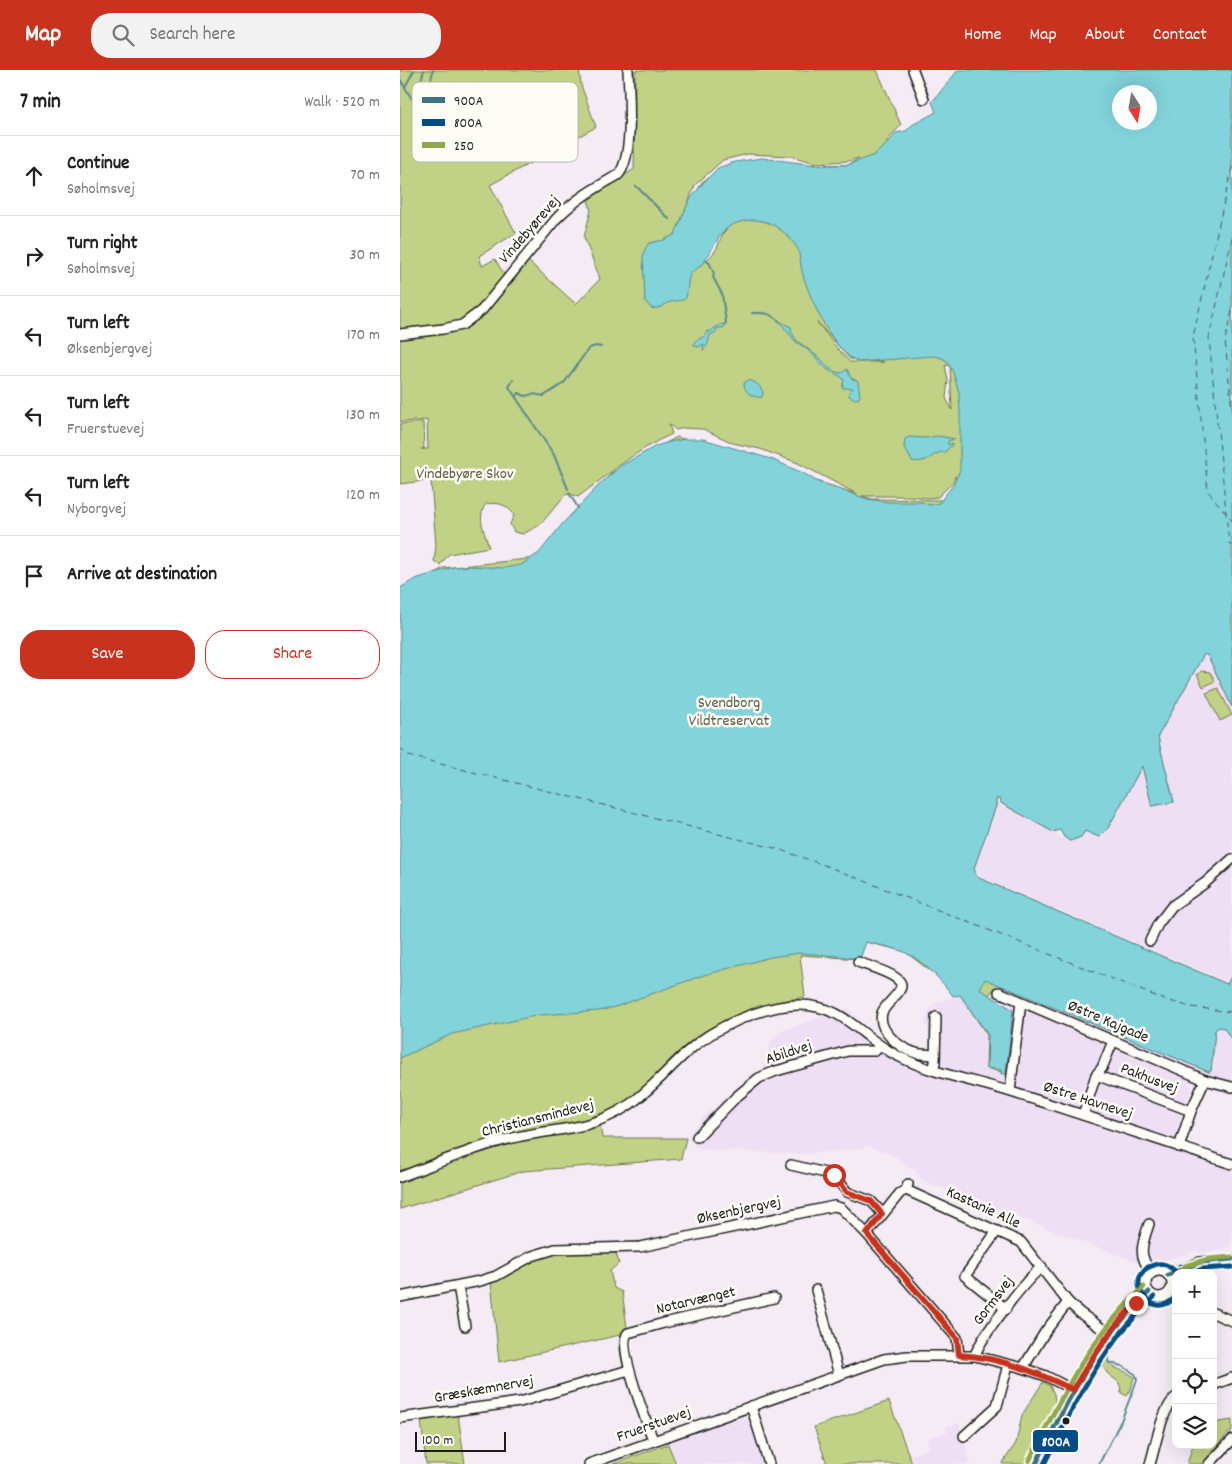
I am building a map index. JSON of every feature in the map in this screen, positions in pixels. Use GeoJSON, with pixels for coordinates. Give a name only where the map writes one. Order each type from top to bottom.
{"type":"FeatureCollection","features":[{"type":"Feature","properties":{"kind":"street","name":"Vindebyørevej"},"geometry":{"type":"LineString","coordinates":[[400,334],[452,328],[469,321],[482,310],[556,219],[568,207],[587,192],[622,171],[626,160],[628,143],[628,70]]}},
{"type":"Feature","properties":{"kind":"street"},"geometry":{"type":"LineString","coordinates":[[912,70],[924,99]]}},
{"type":"Feature","properties":{"kind":"street"},"geometry":{"type":"LineString","coordinates":[[1150,941],[1157,926],[1172,906],[1205,883],[1232,858]]}},
{"type":"Feature","properties":{"kind":"street"},"geometry":{"type":"LineString","coordinates":[[858,962],[885,973],[901,983],[900,991],[882,1013],[881,1020],[884,1030],[889,1037],[916,1053],[936,1055]]}},
{"type":"Feature","properties":{"kind":"street","name":"Østre Kajgade"},"geometry":{"type":"LineString","coordinates":[[999,992],[1205,1080],[1232,1086]]}},
{"type":"Feature","properties":{"kind":"street"},"geometry":{"type":"LineString","coordinates":[[1010,1091],[1021,1002]]}},
{"type":"Feature","properties":{"kind":"street","name":"Christiansmindevej"},"geometry":{"type":"LineString","coordinates":[[400,1176],[516,1138],[587,1126],[606,1118],[638,1099],[689,1050],[714,1033],[731,1023],[766,1011],[799,1005],[823,1008],[847,1019],[880,1046]]}},
{"type":"Feature","properties":{"kind":"street"},"geometry":{"type":"LineString","coordinates":[[933,1069],[936,1064],[936,1018]]}},
{"type":"Feature","properties":{"kind":"street"},"geometry":{"type":"LineString","coordinates":[[1083,1115],[1096,1075],[1102,1068],[1114,1041]]}},
{"type":"Feature","properties":{"kind":"street","name":"Østre Havnevej"},"geometry":{"type":"LineString","coordinates":[[880,1046],[906,1060],[1010,1091],[1232,1164]]}},
{"type":"Feature","properties":{"kind":"street","name":"Abildvej"},"geometry":{"type":"LineString","coordinates":[[697,1137],[736,1097],[760,1078],[776,1071],[848,1051],[875,1051],[880,1046]]}},
{"type":"Feature","properties":{"kind":"street","name":"Pakhusvej"},"geometry":{"type":"LineString","coordinates":[[1096,1075],[1191,1111]]}},
{"type":"Feature","properties":{"kind":"street"},"geometry":{"type":"LineString","coordinates":[[1179,1147],[1191,1111],[1205,1080]]}},
{"type":"Feature","properties":{"kind":"street"},"geometry":{"type":"LineString","coordinates":[[791,1165],[834,1175],[847,1192],[871,1201],[882,1214],[867,1234]]}},
{"type":"Feature","properties":{"kind":"street","name":"Kastanie Alle"},"geometry":{"type":"LineString","coordinates":[[882,1214],[907,1187],[1021,1242],[1068,1302],[1101,1328]]}},
{"type":"Feature","properties":{"kind":"street","name":"Øksenbjergvej"},"geometry":{"type":"LineString","coordinates":[[400,1297],[480,1281],[496,1276],[532,1256],[556,1249],[640,1247],[834,1206],[841,1208],[867,1234],[957,1338],[959,1355]]}},
{"type":"Feature","properties":{"kind":"street"},"geometry":{"type":"LineString","coordinates":[[1149,1224],[1143,1242],[1142,1255],[1145,1264],[1152,1274]]}},
{"type":"Feature","properties":{"kind":"street"},"geometry":{"type":"LineString","coordinates":[[997,1231],[965,1276],[1006,1309]]}},
{"type":"Feature","properties":{"kind":"street"},"geometry":{"type":"LineString","coordinates":[[1188,1269],[1200,1262],[1232,1259]]}},
{"type":"Feature","properties":{"kind":"street"},"geometry":{"type":"LineString","coordinates":[[1201,1269],[1232,1264]]}},
{"type":"Feature","properties":{"kind":"street","name":"Gormsvej"},"geometry":{"type":"LineString","coordinates":[[975,1356],[977,1348],[1006,1309],[1034,1273],[1042,1267]]}},
{"type":"Feature","properties":{"kind":"street"},"geometry":{"type":"LineString","coordinates":[[1158,1271],[1172,1278],[1172,1296],[1158,1297],[1149,1292],[1146,1282],[1152,1274],[1158,1271]]}},
{"type":"Feature","properties":{"kind":"street"},"geometry":{"type":"LineString","coordinates":[[458,1286],[465,1326]]}},
{"type":"Feature","properties":{"kind":"street"},"geometry":{"type":"LineString","coordinates":[[816,1290],[839,1375]]}},
{"type":"Feature","properties":{"kind":"street"},"geometry":{"type":"LineString","coordinates":[[1036,1464],[1073,1390],[1091,1359],[1126,1313],[1149,1292]]}},
{"type":"Feature","properties":{"kind":"street","name":"Notarvænget"},"geometry":{"type":"LineString","coordinates":[[629,1370],[624,1340],[628,1333],[774,1298]]}},
{"type":"Feature","properties":{"kind":"street"},"geometry":{"type":"LineString","coordinates":[[1024,1368],[1045,1332],[1068,1302]]}},
{"type":"Feature","properties":{"kind":"street"},"geometry":{"type":"LineString","coordinates":[[1215,1314],[1232,1321]]}},
{"type":"Feature","properties":{"kind":"street","name":"Fruerstuevej"},"geometry":{"type":"LineString","coordinates":[[589,1464],[884,1359],[906,1356],[975,1356],[1024,1368],[1046,1376],[1073,1390]]}},
{"type":"Feature","properties":{"kind":"street"},"geometry":{"type":"LineString","coordinates":[[964,1436],[997,1406],[1008,1365]]}},
{"type":"Feature","properties":{"kind":"street"},"geometry":{"type":"LineString","coordinates":[[629,1370],[653,1440]]}},
{"type":"Feature","properties":{"kind":"street","name":"Græskæmnervej"},"geometry":{"type":"LineString","coordinates":[[400,1418],[520,1402],[629,1370]]}},
{"type":"Feature","properties":{"kind":"street"},"geometry":{"type":"LineString","coordinates":[[1217,1384],[1232,1378]]}},
{"type":"Feature","properties":{"kind":"street"},"geometry":{"type":"LineString","coordinates":[[1150,1464],[1166,1410],[1172,1400]]}},
{"type":"Feature","properties":{"kind":"street"},"geometry":{"type":"LineString","coordinates":[[751,1406],[769,1464]]}},
{"type":"Feature","properties":{"kind":"street"},"geometry":{"type":"LineString","coordinates":[[1209,1464],[1232,1440]]}},
{"type":"Feature","properties":{"kind":"shaded area"},"geometry":{"type":"Polygon","coordinates":[[[1204,654],[1207,655],[1232,707],[1232,971],[1227,982],[978,876],[975,867],[999,803],[1070,842],[1082,837],[1085,831],[1099,837],[1109,827],[1142,768],[1151,807],[1174,802],[1158,736],[1204,654]]]}},
{"type":"Feature","properties":{"kind":"shaded area"},"geometry":{"type":"Polygon","coordinates":[[[985,979],[1209,1072],[1211,1071],[1214,1031],[1219,1027],[1224,1029],[1232,1040],[1232,1094],[1189,1083],[1192,1087],[1173,1150],[1232,1170],[1232,1243],[1224,1250],[1200,1253],[1196,1251],[1166,1260],[1136,1262],[923,1181],[915,1170],[893,1155],[868,1146],[851,1150],[798,1154],[699,1149],[686,1138],[706,1115],[738,1088],[761,1073],[772,1039],[781,1031],[847,1008],[879,1038],[897,1050],[924,1059],[933,1049],[926,1024],[929,1010],[936,1003],[960,995],[988,1035],[1001,1070],[1006,1074],[979,988],[985,979]]]}},
{"type":"Feature","properties":{"kind":"shaded area"},"geometry":{"type":"Polygon","coordinates":[[[734,1416],[744,1417],[750,1424],[763,1464],[676,1464],[669,1441],[734,1416]]]}},
{"type":"Feature","properties":{"kind":"shaded area"},"geometry":{"type":"Polygon","coordinates":[[[959,1423],[970,1464],[912,1464],[909,1456],[930,1448],[927,1438],[947,1432],[946,1427],[959,1423]]]}},
{"type":"Feature","properties":{"kind":"green space"},"geometry":{"type":"Polygon","coordinates":[[[400,70],[579,70],[581,85],[596,127],[578,137],[578,82],[412,82],[412,162],[532,162],[490,185],[516,233],[479,256],[482,266],[495,259],[505,276],[476,311],[455,325],[400,331],[400,70]]]}},
{"type":"Feature","properties":{"kind":"green space","name":"Svendborg Vildtreservat"},"geometry":{"type":"Polygon","coordinates":[[[635,70],[877,70],[901,125],[885,143],[937,113],[1112,87],[1112,130],[1157,130],[1157,85],[1129,85],[1232,70],[1232,707],[1208,656],[1204,654],[1158,736],[1174,802],[1152,806],[1142,766],[1108,828],[1099,837],[1085,831],[1081,837],[1070,841],[1064,837],[1060,830],[1053,832],[1001,803],[1000,799],[996,799],[996,806],[974,868],[979,878],[1227,984],[1232,975],[1232,1040],[1224,1028],[1219,1027],[1215,1030],[1211,1071],[1209,1072],[998,984],[989,995],[1012,1010],[1005,1073],[986,1068],[987,1035],[959,993],[904,951],[865,942],[860,959],[800,955],[805,997],[756,1008],[726,1019],[712,1027],[685,1046],[629,1100],[599,1116],[602,1138],[686,1138],[681,1159],[523,1171],[400,1209],[400,1058],[409,1053],[400,595],[443,568],[537,558],[611,473],[677,437],[857,494],[798,463],[760,449],[733,443],[703,429],[683,428],[676,430],[669,424],[672,434],[635,454],[578,497],[570,494],[565,495],[540,525],[523,534],[514,532],[510,524],[514,515],[508,508],[494,503],[486,504],[483,509],[482,520],[489,547],[449,554],[440,565],[434,561],[436,546],[431,480],[400,484],[400,424],[423,422],[424,449],[428,449],[427,420],[400,422],[400,336],[460,329],[474,323],[527,260],[576,304],[600,279],[584,237],[591,210],[588,200],[634,169],[635,70]],[[748,154],[723,160],[695,185],[679,226],[702,182],[730,163],[848,165],[859,158],[848,161],[816,163],[790,156],[748,154]],[[726,228],[693,270],[705,262],[715,251],[726,228]],[[817,322],[850,362],[884,362],[850,359],[817,322]],[[945,365],[948,380],[946,398],[952,410],[950,366],[945,365]],[[955,476],[953,482],[938,497],[862,496],[872,499],[941,500],[956,486],[955,476]]]}},
{"type":"Feature","properties":{"kind":"green space"},"geometry":{"type":"Polygon","coordinates":[[[1201,671],[1210,672],[1215,681],[1203,687],[1197,674],[1201,671]]]}},
{"type":"Feature","properties":{"kind":"green space"},"geometry":{"type":"Polygon","coordinates":[[[1218,688],[1232,715],[1220,721],[1206,693],[1218,688]]]}},
{"type":"Feature","properties":{"kind":"green space"},"geometry":{"type":"Polygon","coordinates":[[[566,1252],[616,1253],[619,1263],[610,1271],[614,1288],[622,1292],[627,1327],[620,1335],[499,1362],[491,1281],[536,1258],[566,1252]]]}},
{"type":"Feature","properties":{"kind":"green space"},"geometry":{"type":"Polygon","coordinates":[[[1105,1355],[1109,1364],[1134,1377],[1127,1396],[1121,1393],[1119,1383],[1108,1374],[1098,1361],[1105,1355]]]}},
{"type":"Feature","properties":{"kind":"green space"},"geometry":{"type":"Polygon","coordinates":[[[1043,1382],[1050,1386],[1054,1394],[1056,1412],[1028,1464],[1002,1464],[1016,1443],[1022,1415],[1043,1382]]]}},
{"type":"Feature","properties":{"kind":"green space"},"geometry":{"type":"Polygon","coordinates":[[[889,1401],[912,1464],[827,1464],[814,1427],[889,1401]]]}},
{"type":"Feature","properties":{"kind":"green space"},"geometry":{"type":"Polygon","coordinates":[[[458,1415],[465,1464],[426,1464],[421,1420],[458,1415]]]}},
{"type":"Feature","properties":{"kind":"green space"},"geometry":{"type":"Polygon","coordinates":[[[1232,1420],[1232,1431],[1227,1434],[1217,1447],[1217,1422],[1232,1420]]]}},
{"type":"Feature","properties":{"kind":"green space"},"geometry":{"type":"Polygon","coordinates":[[[668,1444],[676,1464],[613,1464],[668,1444]]]}},
{"type":"Feature","properties":{"kind":"green space"},"geometry":{"type":"Polygon","coordinates":[[[1192,1449],[1216,1449],[1204,1464],[1187,1464],[1192,1449]]]}},
{"type":"Feature","properties":{"kind":"water","name":"Svendborg Vildtreservat"},"geometry":{"type":"Polygon","coordinates":[[[958,70],[1232,70],[1232,707],[1208,656],[1204,654],[1158,736],[1174,802],[1152,806],[1142,766],[1108,828],[1099,837],[1085,831],[1081,837],[1070,841],[1064,837],[1060,830],[1053,832],[1001,803],[1000,799],[996,799],[996,806],[974,868],[979,878],[1227,984],[1232,975],[1232,1040],[1224,1028],[1219,1027],[1215,1030],[1211,1071],[1209,1072],[985,979],[980,989],[1013,1010],[1006,1074],[1001,1074],[1001,1070],[987,1068],[988,1035],[960,995],[953,996],[931,971],[918,960],[904,952],[866,942],[860,959],[800,953],[771,957],[704,975],[599,1011],[539,1015],[452,1034],[400,1058],[400,588],[415,579],[454,567],[504,568],[521,565],[539,553],[563,523],[602,482],[622,465],[656,446],[685,439],[703,439],[771,459],[818,482],[867,499],[889,502],[921,502],[930,505],[939,503],[953,485],[960,470],[959,393],[953,372],[946,360],[932,356],[859,362],[850,357],[832,337],[817,311],[803,275],[798,249],[778,228],[762,221],[744,221],[728,227],[719,237],[705,260],[690,275],[686,298],[670,302],[659,308],[651,308],[645,301],[643,257],[649,243],[664,240],[675,234],[689,201],[718,168],[735,162],[762,158],[816,165],[847,165],[874,155],[896,133],[906,131],[912,125],[936,112],[932,102],[958,70]]]}},
{"type":"Feature","properties":{"kind":"water"},"geometry":{"type":"Polygon","coordinates":[[[779,321],[791,327],[796,340],[821,359],[829,368],[842,373],[847,369],[851,378],[858,381],[859,398],[855,399],[849,396],[849,392],[853,388],[842,388],[844,380],[828,370],[809,351],[795,341],[779,321]]]}},
{"type":"Feature","properties":{"kind":"water"},"geometry":{"type":"Polygon","coordinates":[[[726,323],[723,328],[717,328],[716,332],[710,335],[707,345],[703,350],[704,344],[698,347],[694,345],[695,341],[705,336],[707,331],[710,332],[717,326],[726,323]]]}},
{"type":"Feature","properties":{"kind":"water"},"geometry":{"type":"Polygon","coordinates":[[[748,380],[753,381],[759,386],[763,393],[762,397],[752,396],[747,392],[744,383],[748,380]]]}},
{"type":"Feature","properties":{"kind":"water"},"geometry":{"type":"Polygon","coordinates":[[[938,436],[955,439],[948,441],[948,445],[952,443],[952,445],[945,452],[923,461],[912,461],[904,447],[905,439],[909,437],[926,438],[938,436]]]}},
{"type":"Feature","properties":{"kind":"waterway"},"geometry":{"type":"LineString","coordinates":[[405,87],[414,70]]}},
{"type":"Feature","properties":{"kind":"waterway"},"geometry":{"type":"LineString","coordinates":[[421,82],[424,70]]}},
{"type":"Feature","properties":{"kind":"waterway"},"geometry":{"type":"LineString","coordinates":[[431,82],[433,70]]}},
{"type":"Feature","properties":{"kind":"waterway"},"geometry":{"type":"LineString","coordinates":[[400,79],[412,99]]}},
{"type":"Feature","properties":{"kind":"waterway"},"geometry":{"type":"LineString","coordinates":[[636,186],[669,219]]}},
{"type":"Feature","properties":{"kind":"waterway"},"geometry":{"type":"LineString","coordinates":[[706,260],[710,264],[714,274],[713,277],[722,294],[726,323]]}},
{"type":"Feature","properties":{"kind":"waterway"},"geometry":{"type":"LineString","coordinates":[[752,313],[767,314],[779,321]]}},
{"type":"Feature","properties":{"kind":"waterway"},"geometry":{"type":"LineString","coordinates":[[516,396],[519,393],[525,396],[533,394],[544,396],[564,383],[589,348],[601,347]]}},
{"type":"Feature","properties":{"kind":"waterway"},"geometry":{"type":"LineString","coordinates":[[513,380],[509,387],[554,455],[568,489]]}},
{"type":"Feature","properties":{"kind":"waterway"},"geometry":{"type":"LineString","coordinates":[[569,493],[578,508]]}},
{"type":"Feature","properties":{"kind":"waterway"},"geometry":{"type":"LineString","coordinates":[[1099,1464],[1121,1421],[1137,1380],[1135,1374],[1122,1366],[1110,1363],[1107,1356]]}},
{"type":"Feature","properties":{"kind":"ferry route"},"geometry":{"type":"LineString","coordinates":[[1232,167],[1193,337],[1208,491],[1232,521]]}},
{"type":"Feature","properties":{"kind":"ferry route"},"geometry":{"type":"LineString","coordinates":[[1232,238],[1209,338],[1229,543],[1232,547]]}},
{"type":"Feature","properties":{"kind":"ferry route"},"geometry":{"type":"LineString","coordinates":[[1232,311],[1225,340],[1232,410]]}},
{"type":"Feature","properties":{"kind":"ferry route"},"geometry":{"type":"LineString","coordinates":[[400,748],[409,756],[778,849],[824,865],[1163,999],[1191,1007],[1232,1012]]}},
{"type":"Feature","properties":{"kind":"transit line","name":"250"},"geometry":{"type":"LineString","coordinates":[[1185,1266],[1209,1259],[1231,1257]]}},
{"type":"Feature","properties":{"kind":"transit line","name":"900A"},"geometry":{"type":"LineString","coordinates":[[1168,1275],[1200,1262],[1232,1259]]}},
{"type":"Feature","properties":{"kind":"transit line","name":"800A"},"geometry":{"type":"LineString","coordinates":[[1172,1269],[1160,1264],[1144,1270],[1140,1278],[1139,1287],[1149,1302],[1157,1305],[1166,1304],[1172,1299]]}},
{"type":"Feature","properties":{"kind":"transit line","name":"800A"},"geometry":{"type":"LineString","coordinates":[[1202,1269],[1232,1267]]}},
{"type":"Feature","properties":{"kind":"transit line","name":"250"},"geometry":{"type":"LineString","coordinates":[[1029,1461],[1066,1390],[1092,1347],[1125,1306],[1144,1287]]}},
{"type":"Feature","properties":{"kind":"transit line","name":"900A"},"geometry":{"type":"LineString","coordinates":[[1036,1464],[1084,1372],[1113,1331],[1149,1292]]}},
{"type":"Feature","properties":{"kind":"transit line","name":"800A"},"geometry":{"type":"LineString","coordinates":[[1044,1464],[1079,1396],[1105,1355],[1119,1335],[1154,1297]]}},
{"type":"Feature","properties":{"kind":"route"},"geometry":{"type":"LineString","coordinates":[[834,1175],[847,1192],[871,1201],[882,1214],[867,1234],[957,1338],[959,1355],[975,1356],[1024,1368],[1046,1376],[1073,1390],[1091,1359],[1126,1313],[1136,1303]]}},
{"type":"Feature","properties":{"kind":"park label","name":"Vindebyøre Skov"},"geometry":{"type":"Point","coordinates":[465,474]}}]}
